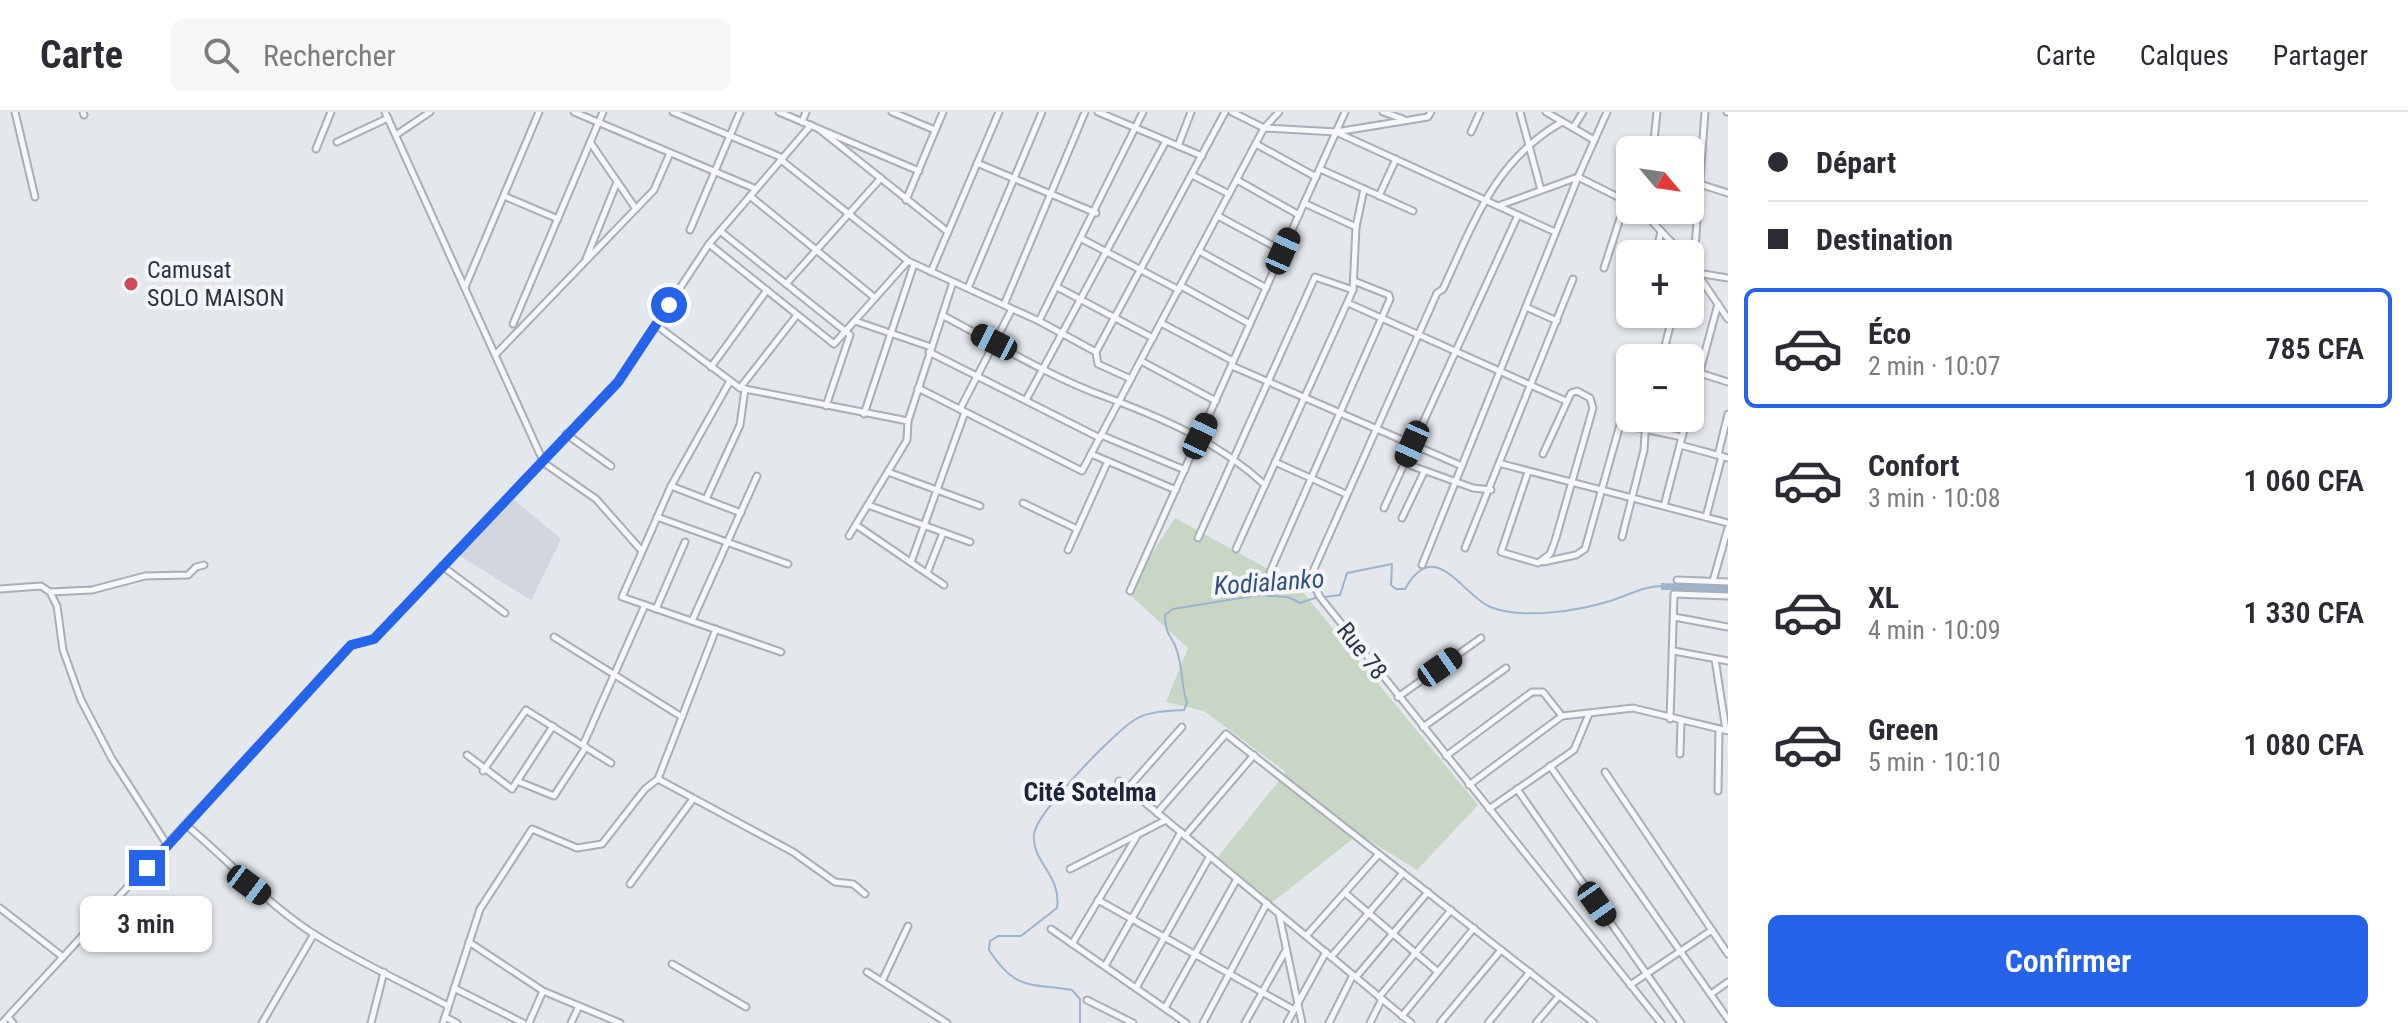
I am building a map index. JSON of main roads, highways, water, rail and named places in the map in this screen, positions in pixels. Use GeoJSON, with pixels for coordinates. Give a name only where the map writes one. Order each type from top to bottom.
{"type":"FeatureCollection","features":[{"type":"Feature","properties":{"kind":"water"},"geometry":{"type":"Polygon","coordinates":[[[1661,583],[1728,585],[1728,592],[1661,590],[1661,583]]]}},
{"type":"Feature","properties":{"kind":"waterway","name":"Kodialanko"},"geometry":{"type":"LineString","coordinates":[[1324,597],[1340,595],[1347,573],[1392,564],[1391,585],[1396,589],[1405,589],[1416,574],[1427,567],[1438,568],[1482,602],[1493,608],[1520,613],[1583,608],[1642,589],[1663,586]]}},
{"type":"Feature","properties":{"kind":"waterway","name":"Kodialanko"},"geometry":{"type":"LineString","coordinates":[[1080,1023],[1080,999],[1072,990],[1024,983],[1007,973],[989,950],[990,941],[998,936],[1021,936],[1057,908],[1055,886],[1034,844],[1038,823],[1078,773],[1126,726],[1147,714],[1184,710],[1187,703],[1180,664],[1168,633],[1165,615],[1173,609],[1259,595],[1288,597],[1300,603],[1318,597]]}},
{"type":"Feature","properties":{"kind":"place","name":"Camusat SOLO MAISON"},"geometry":{"type":"Point","coordinates":[131,284]}},
{"type":"Feature","properties":{"kind":"district","name":"Cité Sotelma"},"geometry":{"type":"Point","coordinates":[1090,792]}}]}
